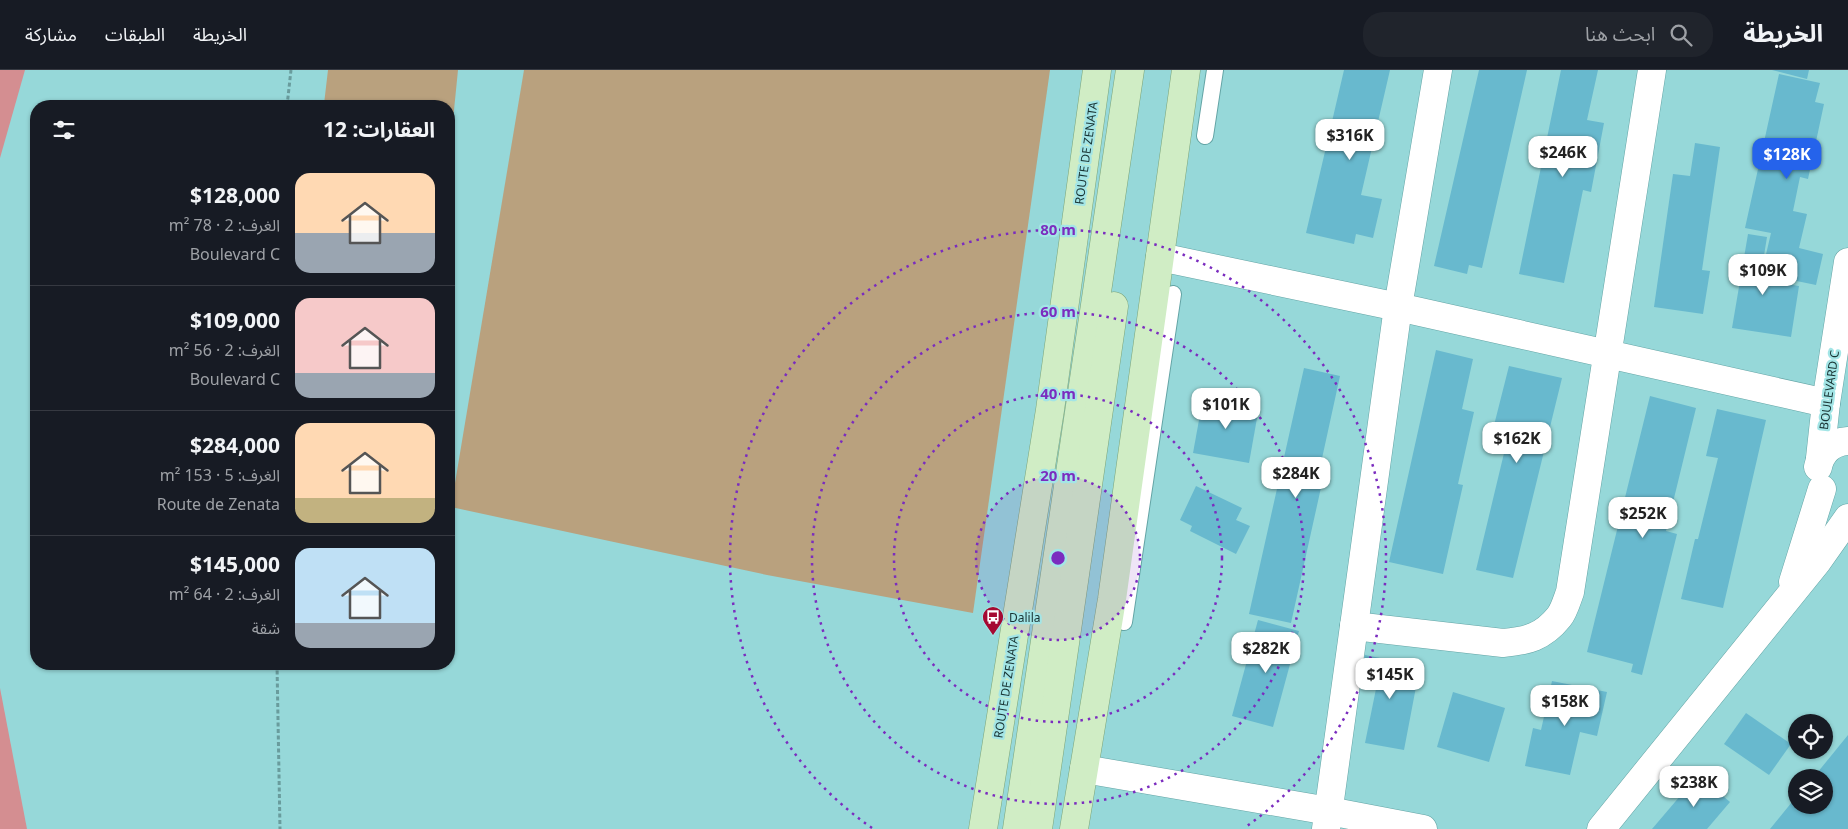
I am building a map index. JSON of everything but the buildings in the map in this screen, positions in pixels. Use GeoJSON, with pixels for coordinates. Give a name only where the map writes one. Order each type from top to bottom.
{"type":"FeatureCollection","features":[{"type":"Feature","properties":{"kind":"main road","name":"ROUTE DE ZENATA"},"geometry":{"type":"LineString","coordinates":[[983,829],[1050,410],[1097,70]]}},
{"type":"Feature","properties":{"kind":"main road"},"geometry":{"type":"LineString","coordinates":[[1018,829],[1130,70]]}},
{"type":"Feature","properties":{"kind":"main road"},"geometry":{"type":"LineString","coordinates":[[1038,829],[1148,70]]}},
{"type":"Feature","properties":{"kind":"main road"},"geometry":{"type":"LineString","coordinates":[[1074,829],[1159,328],[1160,256],[1185,76]]}},
{"type":"Feature","properties":{"kind":"street"},"geometry":{"type":"LineString","coordinates":[[1327,820],[1398,307],[1438,70]]}},
{"type":"Feature","properties":{"kind":"street"},"geometry":{"type":"LineString","coordinates":[[1354,626],[1503,643],[1526,641],[1545,631],[1560,616],[1570,592],[1652,70]]}},
{"type":"Feature","properties":{"kind":"street"},"geometry":{"type":"LineString","coordinates":[[1160,256],[1398,307],[1826,404]]}},
{"type":"Feature","properties":{"kind":"street","name":"BOULEVARD C"},"geometry":{"type":"LineString","coordinates":[[1822,489],[1817,477],[1826,404],[1848,262]]}},
{"type":"Feature","properties":{"kind":"street"},"geometry":{"type":"LineString","coordinates":[[1820,458],[1832,446],[1848,441]]}},
{"type":"Feature","properties":{"kind":"street"},"geometry":{"type":"LineString","coordinates":[[1789,595],[1822,489],[1830,497],[1848,503]]}},
{"type":"Feature","properties":{"kind":"street"},"geometry":{"type":"LineString","coordinates":[[1601,829],[1817,562],[1848,518]]}},
{"type":"Feature","properties":{"kind":"street"},"geometry":{"type":"LineString","coordinates":[[1084,769],[1327,820],[1423,829]]}},
{"type":"Feature","properties":{"kind":"lane"},"geometry":{"type":"LineString","coordinates":[[1185,76],[1213,78],[1205,136]]}},
{"type":"Feature","properties":{"kind":"lane"},"geometry":{"type":"LineString","coordinates":[[1124,622],[1159,328],[1173,294]]}},
{"type":"Feature","properties":{"kind":"path"},"geometry":{"type":"LineString","coordinates":[[288,100],[291,70]]}},
{"type":"Feature","properties":{"kind":"path"},"geometry":{"type":"LineString","coordinates":[[277,670],[280,829]]}},
{"type":"Feature","properties":{"kind":"shaded area"},"geometry":{"type":"Polygon","coordinates":[[[0,70],[25,70],[0,158],[0,70]]]}},
{"type":"Feature","properties":{"kind":"shaded area"},"geometry":{"type":"Polygon","coordinates":[[[328,70],[458,70],[455,100],[324,100],[328,70]]]}},
{"type":"Feature","properties":{"kind":"shaded area"},"geometry":{"type":"Polygon","coordinates":[[[524,70],[1050,70],[973,613],[767,575],[455,508],[455,483],[524,70]]]}},
{"type":"Feature","properties":{"kind":"shaded area"},"geometry":{"type":"Polygon","coordinates":[[[0,688],[27,829],[0,829],[0,688]]]}},
{"type":"Feature","properties":{"kind":"place","name":"Dalila"},"geometry":{"type":"Point","coordinates":[993,636]}}]}
